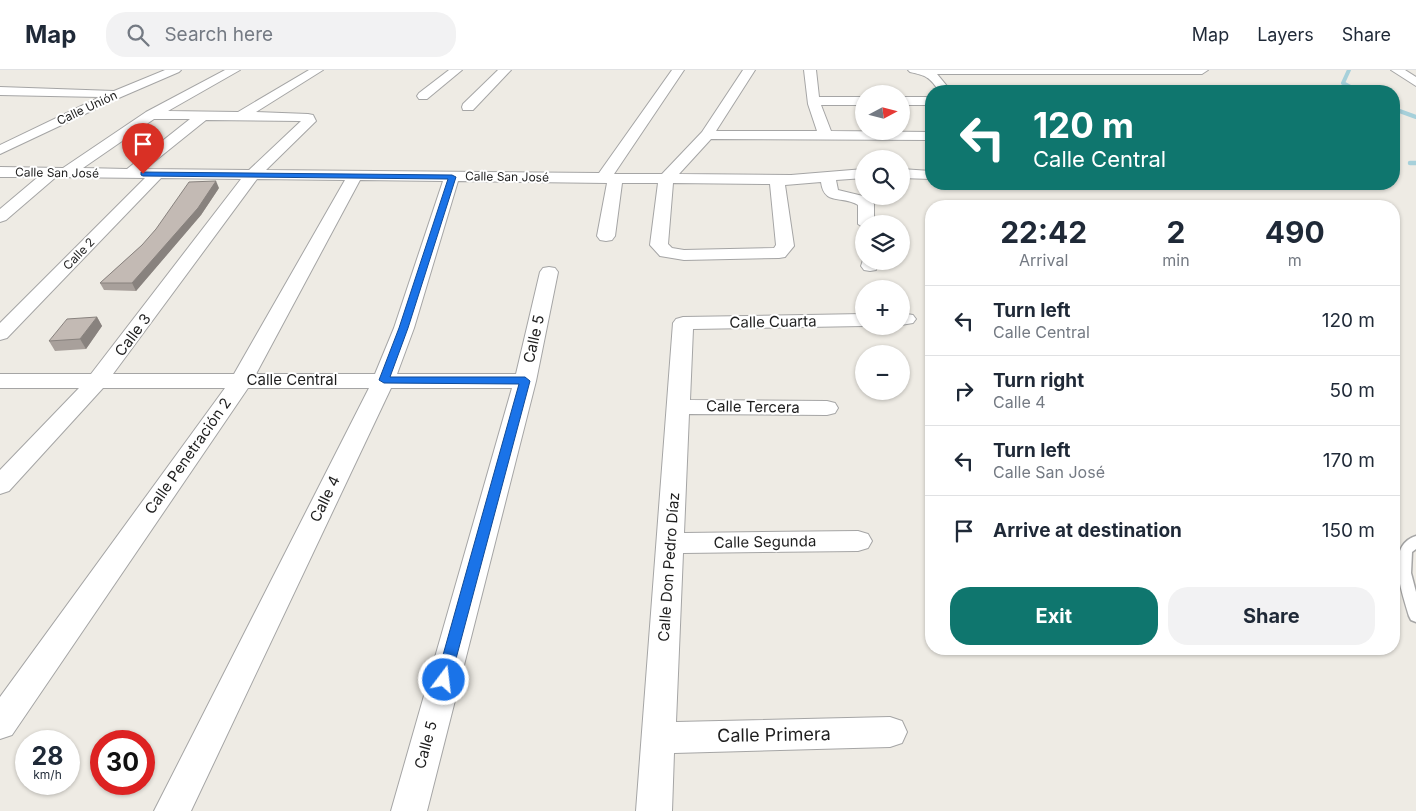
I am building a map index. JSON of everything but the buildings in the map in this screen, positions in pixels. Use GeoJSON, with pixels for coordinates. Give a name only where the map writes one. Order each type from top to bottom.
{"type":"FeatureCollection","features":[{"type":"Feature","properties":{"kind":"street","name":"Calle Unión"},"geometry":{"type":"LineString","coordinates":[[0,150],[117,94],[176,70]]}},
{"type":"Feature","properties":{"kind":"street"},"geometry":{"type":"LineString","coordinates":[[0,218],[59,173],[150,115],[234,70]]}},
{"type":"Feature","properties":{"kind":"street"},"geometry":{"type":"LineString","coordinates":[[150,115],[241,116],[317,70]]}},
{"type":"Feature","properties":{"kind":"street"},"geometry":{"type":"LineString","coordinates":[[423,96],[456,70]]}},
{"type":"Feature","properties":{"kind":"street"},"geometry":{"type":"LineString","coordinates":[[468,107],[505,70]]}},
{"type":"Feature","properties":{"kind":"street"},"geometry":{"type":"LineString","coordinates":[[606,236],[609,178],[678,70]]}},
{"type":"Feature","properties":{"kind":"street"},"geometry":{"type":"LineString","coordinates":[[749,70],[707,135],[666,180],[659,245],[666,252],[684,255],[767,254],[783,250],[785,240],[777,180]]}},
{"type":"Feature","properties":{"kind":"street"},"geometry":{"type":"LineString","coordinates":[[810,70],[814,101],[820,125],[827,136]]}},
{"type":"Feature","properties":{"kind":"street"},"geometry":{"type":"LineString","coordinates":[[914,70],[1202,70]]}},
{"type":"Feature","properties":{"kind":"street"},"geometry":{"type":"LineString","coordinates":[[925,70],[937,79],[941,85]]}},
{"type":"Feature","properties":{"kind":"street"},"geometry":{"type":"LineString","coordinates":[[1397,70],[1416,82]]}},
{"type":"Feature","properties":{"kind":"street"},"geometry":{"type":"LineString","coordinates":[[0,91],[117,94]]}},
{"type":"Feature","properties":{"kind":"street"},"geometry":{"type":"LineString","coordinates":[[814,101],[855,101]]}},
{"type":"Feature","properties":{"kind":"street"},"geometry":{"type":"LineString","coordinates":[[910,101],[925,101]]}},
{"type":"Feature","properties":{"kind":"street"},"geometry":{"type":"LineString","coordinates":[[130,174],[204,116]]}},
{"type":"Feature","properties":{"kind":"street","name":"Calle 3"},"geometry":{"type":"LineString","coordinates":[[0,485],[98,380],[253,174],[309,121],[308,118],[300,117],[241,116]]}},
{"type":"Feature","properties":{"kind":"street"},"geometry":{"type":"LineString","coordinates":[[707,135],[925,136]]}},
{"type":"Feature","properties":{"kind":"street","name":"Calle San José"},"geometry":{"type":"LineString","coordinates":[[0,172],[666,180],[777,180],[855,174]]}},
{"type":"Feature","properties":{"kind":"street","name":"Calle 2"},"geometry":{"type":"LineString","coordinates":[[0,334],[157,174]]}},
{"type":"Feature","properties":{"kind":"street"},"geometry":{"type":"LineString","coordinates":[[910,174],[925,175]]}},
{"type":"Feature","properties":{"kind":"street","name":"Calle Penetración 2"},"geometry":{"type":"LineString","coordinates":[[0,724],[242,380],[356,175]]}},
{"type":"Feature","properties":{"kind":"street","name":"Calle 4"},"geometry":{"type":"LineString","coordinates":[[172,811],[384,380],[404,328],[452,177]]}},
{"type":"Feature","properties":{"kind":"street"},"geometry":{"type":"LineString","coordinates":[[828,177],[832,193],[862,200],[866,204],[866,215]]}},
{"type":"Feature","properties":{"kind":"street","name":"Calle 5"},"geometry":{"type":"LineString","coordinates":[[409,811],[525,381],[549,272]]}},
{"type":"Feature","properties":{"kind":"street","name":"Calle Cuarta"},"geometry":{"type":"LineString","coordinates":[[683,323],[855,320]]}},
{"type":"Feature","properties":{"kind":"street","name":"Calle Don Pedro Díaz"},"geometry":{"type":"LineString","coordinates":[[654,811],[683,323]]}},
{"type":"Feature","properties":{"kind":"street","name":"Calle Central"},"geometry":{"type":"LineString","coordinates":[[0,380],[525,381]]}},
{"type":"Feature","properties":{"kind":"street","name":"Calle Tercera"},"geometry":{"type":"LineString","coordinates":[[679,407],[827,408]]}},
{"type":"Feature","properties":{"kind":"street","name":"Calle Segunda"},"geometry":{"type":"LineString","coordinates":[[671,544],[858,541]]}},
{"type":"Feature","properties":{"kind":"street","name":"Calle Primera"},"geometry":{"type":"LineString","coordinates":[[658,738],[890,732]]}},
{"type":"Feature","properties":{"kind":"lane"},"geometry":{"type":"LineString","coordinates":[[1416,540],[1406,550],[1404,573],[1416,616]]}},
{"type":"Feature","properties":{"kind":"waterway"},"geometry":{"type":"LineString","coordinates":[[1347,85],[1343,83],[1349,70]]}},
{"type":"Feature","properties":{"kind":"waterway"},"geometry":{"type":"LineString","coordinates":[[1400,111],[1416,117]]}},
{"type":"Feature","properties":{"kind":"waterway"},"geometry":{"type":"LineString","coordinates":[[1410,163],[1416,163]]}},
{"type":"Feature","properties":{"kind":"route"},"geometry":{"type":"LineString","coordinates":[[143,174],[452,177],[404,328],[384,380],[525,381],[444,680]]}}]}
